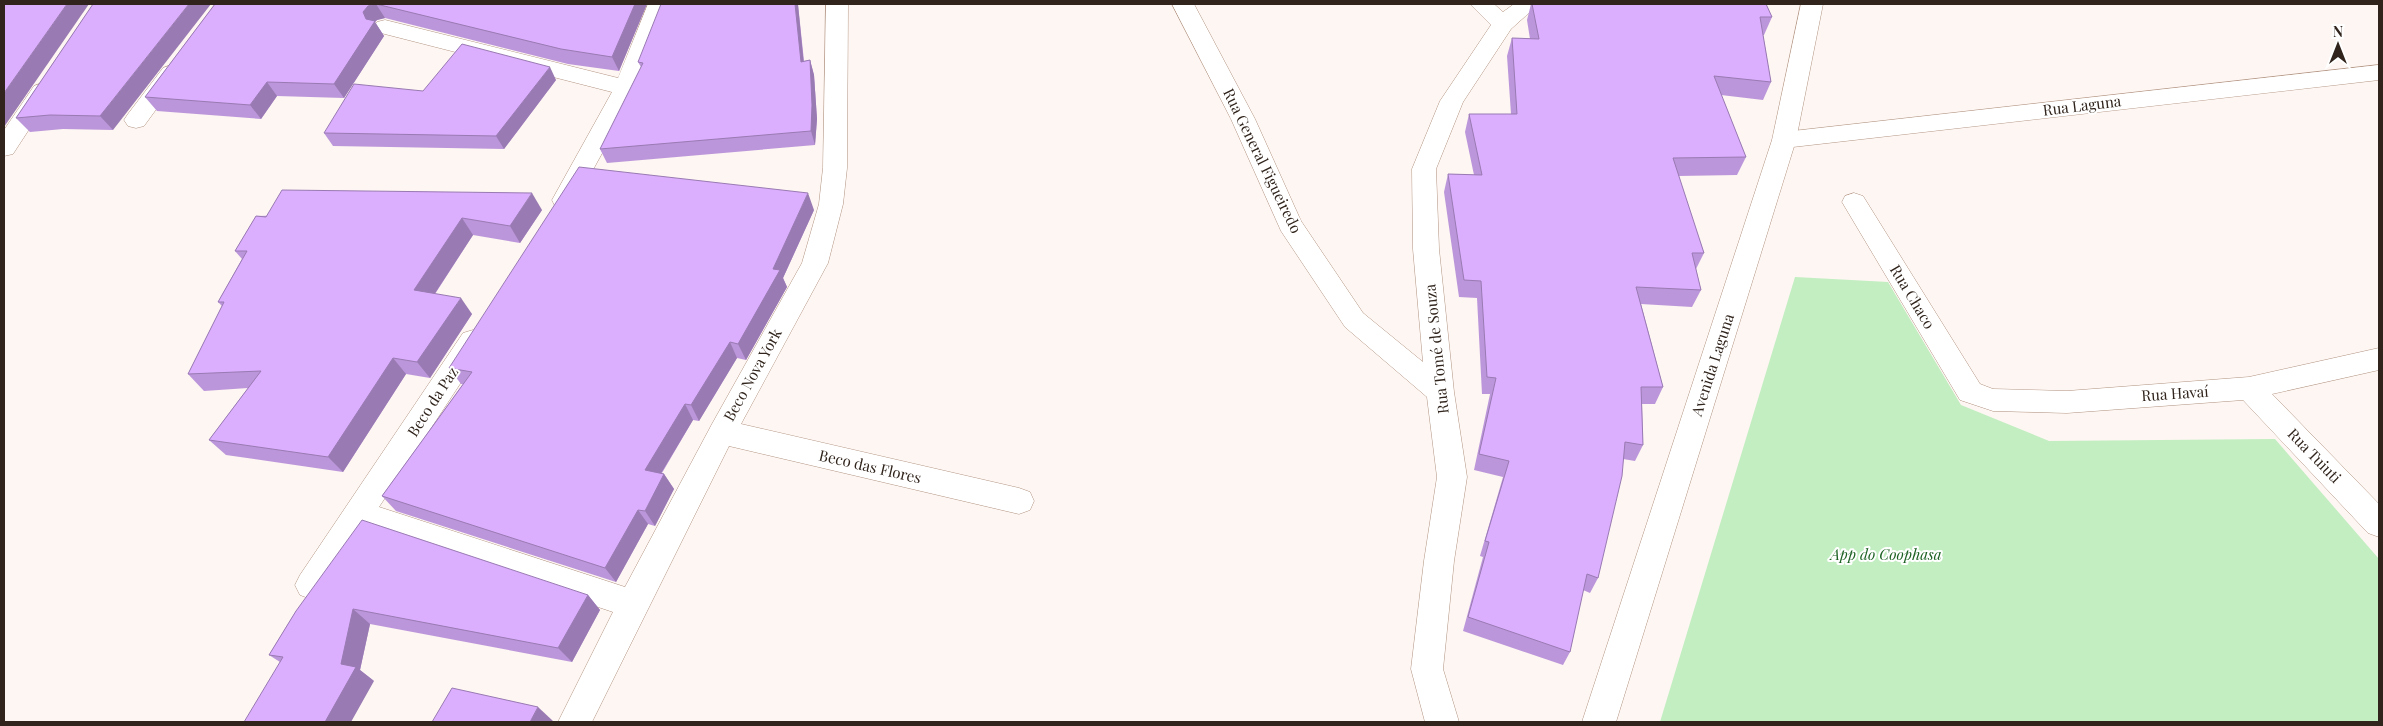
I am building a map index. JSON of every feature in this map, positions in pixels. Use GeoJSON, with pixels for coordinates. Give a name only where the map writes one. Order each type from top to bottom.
{"type":"FeatureCollection","features":[{"type":"Feature","properties":{"kind":"street"},"geometry":{"type":"LineString","coordinates":[[551,221],[567,196],[626,88],[659,4]]}},
{"type":"Feature","properties":{"kind":"street","name":"Beco Nova York"},"geometry":{"type":"LineString","coordinates":[[575,722],[633,604],[722,432],[816,263],[831,204],[835,168],[837,4]]}},
{"type":"Feature","properties":{"kind":"street","name":"Rua General Figueiredo"},"geometry":{"type":"LineString","coordinates":[[1183,4],[1242,119],[1296,232],[1354,320],[1440,392]]}},
{"type":"Feature","properties":{"kind":"street"},"geometry":{"type":"LineString","coordinates":[[1481,4],[1503,24]]}},
{"type":"Feature","properties":{"kind":"street","name":"Rua Tomé de Souza"},"geometry":{"type":"LineString","coordinates":[[1442,722],[1427,669],[1438,561],[1452,477],[1440,392],[1426,249],[1424,169],[1452,101],[1503,24],[1528,4]]}},
{"type":"Feature","properties":{"kind":"street","name":"Avenida Laguna"},"geometry":{"type":"LineString","coordinates":[[1599,722],[1784,140],[1812,4]]}},
{"type":"Feature","properties":{"kind":"street"},"geometry":{"type":"LineString","coordinates":[[385,27],[626,88]]}},
{"type":"Feature","properties":{"kind":"street"},"geometry":{"type":"LineString","coordinates":[[136,120],[182,58]]}},
{"type":"Feature","properties":{"kind":"street","name":"Rua Laguna"},"geometry":{"type":"LineString","coordinates":[[1784,140],[2379,72]]}},
{"type":"Feature","properties":{"kind":"street"},"geometry":{"type":"LineString","coordinates":[[4,148],[52,76]]}},
{"type":"Feature","properties":{"kind":"street","name":"Rua Chaco"},"geometry":{"type":"LineString","coordinates":[[1854,202],[1970,392]]}},
{"type":"Feature","properties":{"kind":"street","name":"Beco da Paz"},"geometry":{"type":"LineString","coordinates":[[311,585],[360,514],[485,322]]}},
{"type":"Feature","properties":{"kind":"street","name":"Rua Havaí"},"geometry":{"type":"LineString","coordinates":[[1970,392],[1993,400],[2067,402],[2249,388],[2379,359]]}},
{"type":"Feature","properties":{"kind":"street","name":"Rua Tuiuti"},"geometry":{"type":"LineString","coordinates":[[2249,388],[2379,524]]}},
{"type":"Feature","properties":{"kind":"street","name":"Beco das Flores"},"geometry":{"type":"LineString","coordinates":[[722,432],[1019,501]]}},
{"type":"Feature","properties":{"kind":"street"},"geometry":{"type":"LineString","coordinates":[[360,514],[633,604]]}},
{"type":"Feature","properties":{"kind":"green space","name":"App do Coophasa"},"geometry":{"type":"Polygon","coordinates":[[[1795,277],[1888,282],[1961,405],[2049,441],[2275,439],[2379,559],[2379,722],[1660,722],[1795,277]]]}},
{"type":"Feature","properties":{"kind":"building"},"geometry":{"type":"Polygon","coordinates":[[[4,4],[67,4],[4,93],[4,4]]]}},
{"type":"Feature","properties":{"kind":"building"},"geometry":{"type":"Polygon","coordinates":[[[93,4],[189,4],[100,116],[50,115],[16,118],[93,4]]]}},
{"type":"Feature","properties":{"kind":"building"},"geometry":{"type":"Polygon","coordinates":[[[215,4],[376,4],[368,6],[363,12],[366,19],[375,21],[334,84],[267,82],[250,105],[145,97],[215,4]]]}},
{"type":"Feature","properties":{"kind":"building"},"geometry":{"type":"Polygon","coordinates":[[[376,4],[635,4],[612,57],[561,49],[376,4]]]}},
{"type":"Feature","properties":{"kind":"building"},"geometry":{"type":"Polygon","coordinates":[[[661,4],[795,4],[801,62],[810,60],[811,131],[600,149],[643,63],[638,62],[661,4]]]}},
{"type":"Feature","properties":{"kind":"building"},"geometry":{"type":"Polygon","coordinates":[[[1532,4],[1766,4],[1772,17],[1760,17],[1771,82],[1714,76],[1746,157],[1673,158],[1704,253],[1692,253],[1701,290],[1636,287],[1663,387],[1641,387],[1643,445],[1625,442],[1622,476],[1598,578],[1587,574],[1570,652],[1468,617],[1489,542],[1485,541],[1509,461],[1479,454],[1496,378],[1487,377],[1481,281],[1464,280],[1448,174],[1482,175],[1469,114],[1517,114],[1512,38],[1539,39],[1532,4]]]}},
{"type":"Feature","properties":{"kind":"building"},"geometry":{"type":"Polygon","coordinates":[[[462,44],[550,67],[496,136],[324,133],[354,84],[423,91],[462,44]]]}},
{"type":"Feature","properties":{"kind":"building"},"geometry":{"type":"Polygon","coordinates":[[[579,167],[808,193],[773,269],[780,270],[738,344],[730,342],[691,405],[685,404],[645,470],[664,474],[645,511],[638,510],[605,568],[382,496],[472,372],[449,368],[579,167]]]}},
{"type":"Feature","properties":{"kind":"building"},"geometry":{"type":"Polygon","coordinates":[[[282,190],[532,193],[510,226],[462,218],[414,290],[461,298],[417,362],[393,358],[328,457],[209,440],[261,371],[188,374],[224,302],[218,302],[247,251],[235,251],[256,216],[266,217],[282,190]]]}},
{"type":"Feature","properties":{"kind":"building"},"geometry":{"type":"Polygon","coordinates":[[[362,520],[588,595],[558,648],[353,609],[341,664],[356,667],[325,722],[244,722],[283,657],[269,655],[296,611],[362,520]]]}},
{"type":"Feature","properties":{"kind":"building"},"geometry":{"type":"Polygon","coordinates":[[[452,688],[538,707],[530,722],[432,722],[452,688]]]}}]}
